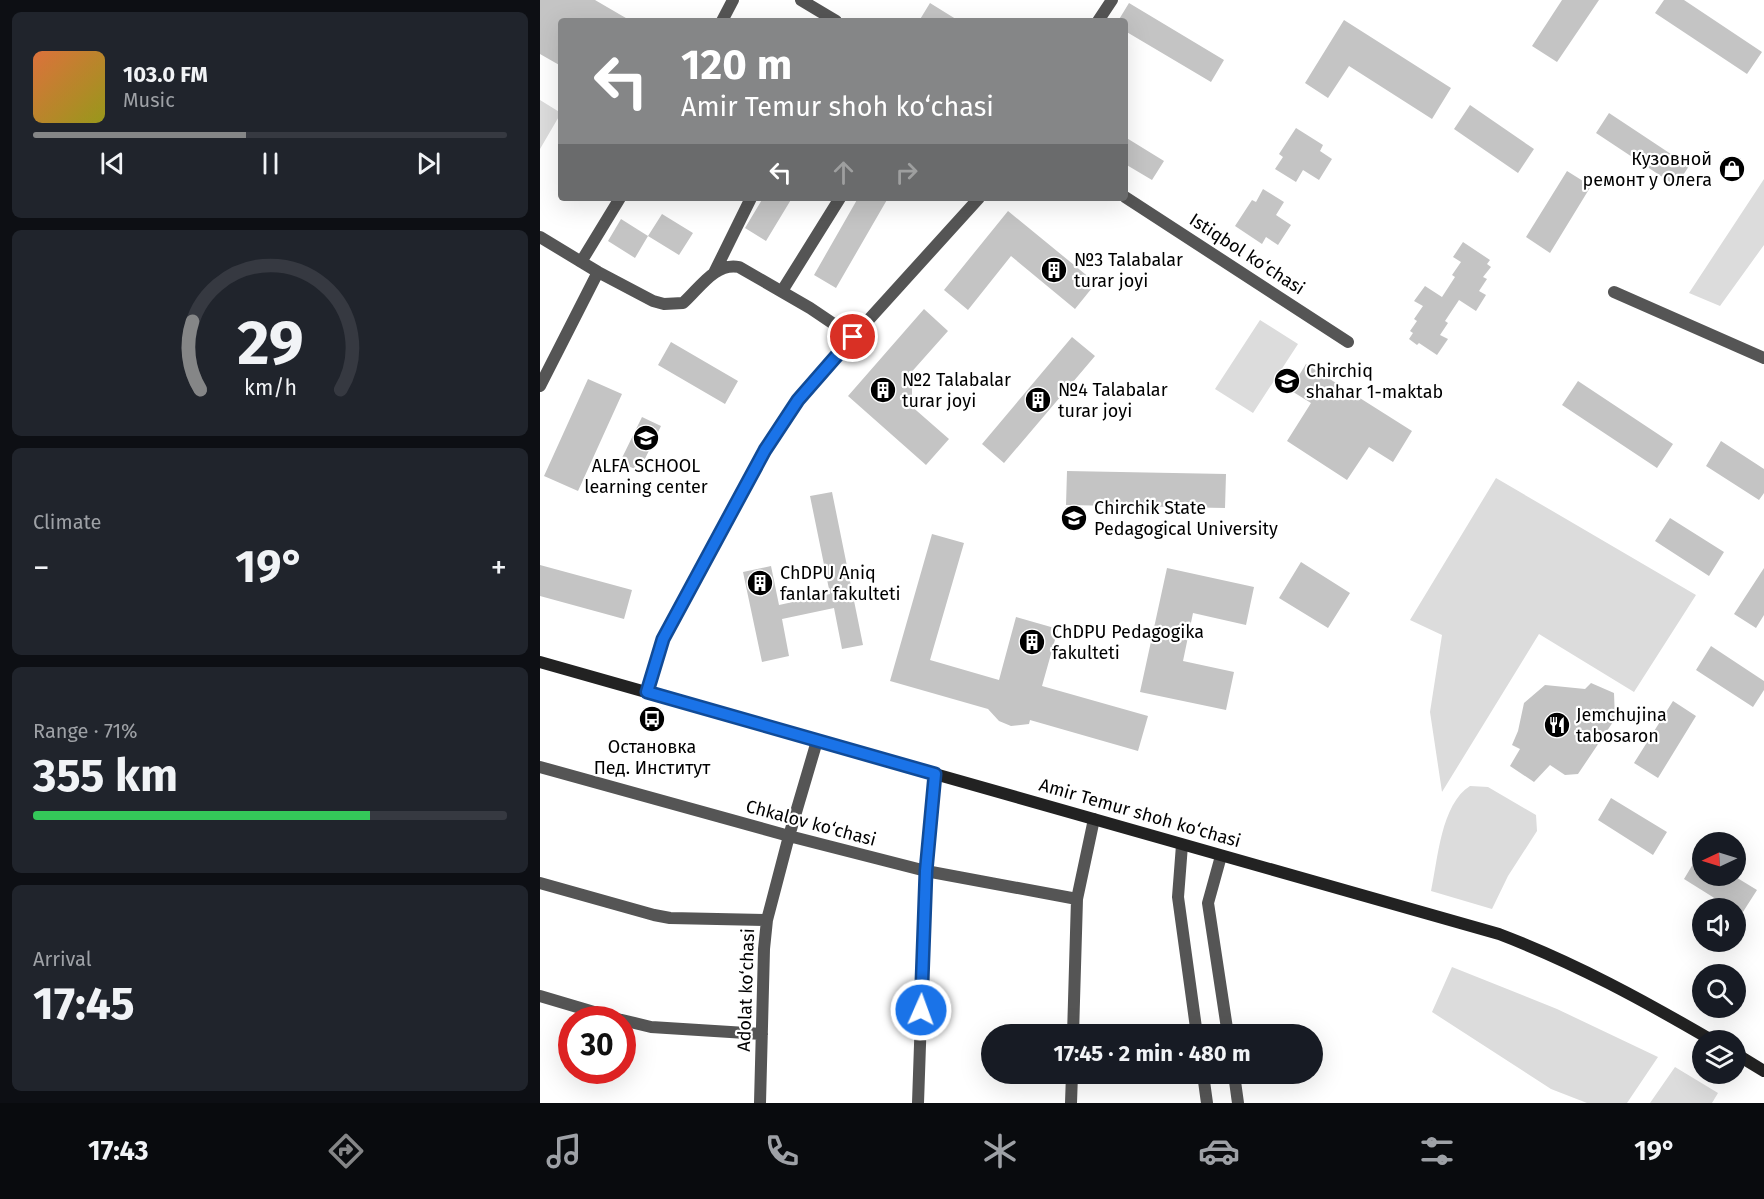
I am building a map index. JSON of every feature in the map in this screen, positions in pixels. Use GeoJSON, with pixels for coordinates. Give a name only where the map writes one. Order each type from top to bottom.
{"type":"FeatureCollection","features":[{"type":"Feature","properties":{"kind":"main road","name":"Amir Temur shoh ko‘chasi"},"geometry":{"type":"LineString","coordinates":[[540,662],[1499,934],[1598,976],[1694,1030]]}},
{"type":"Feature","properties":{"kind":"main road"},"geometry":{"type":"LineString","coordinates":[[1746,1060],[1764,1071]]}},
{"type":"Feature","properties":{"kind":"street"},"geometry":{"type":"LineString","coordinates":[[724,18],[734,0]]}},
{"type":"Feature","properties":{"kind":"street"},"geometry":{"type":"LineString","coordinates":[[801,0],[831,18]]}},
{"type":"Feature","properties":{"kind":"street"},"geometry":{"type":"LineString","coordinates":[[1100,18],[1112,0]]}},
{"type":"Feature","properties":{"kind":"street","name":"Istiqbol ko‘chasi"},"geometry":{"type":"LineString","coordinates":[[1128,199],[1348,342]]}},
{"type":"Feature","properties":{"kind":"street"},"geometry":{"type":"LineString","coordinates":[[581,262],[618,201]]}},
{"type":"Feature","properties":{"kind":"street"},"geometry":{"type":"LineString","coordinates":[[714,273],[750,201]]}},
{"type":"Feature","properties":{"kind":"street"},"geometry":{"type":"LineString","coordinates":[[782,291],[838,201]]}},
{"type":"Feature","properties":{"kind":"street"},"geometry":{"type":"LineString","coordinates":[[647,692],[663,639],[765,450],[798,400],[976,201]]}},
{"type":"Feature","properties":{"kind":"street"},"geometry":{"type":"LineString","coordinates":[[540,237],[598,272],[653,301],[683,303],[714,273],[726,266],[740,267],[853,337]]}},
{"type":"Feature","properties":{"kind":"street"},"geometry":{"type":"LineString","coordinates":[[540,386],[598,272]]}},
{"type":"Feature","properties":{"kind":"street"},"geometry":{"type":"LineString","coordinates":[[1614,292],[1764,358]]}},
{"type":"Feature","properties":{"kind":"street","name":"Adolat ko‘chasi"},"geometry":{"type":"LineString","coordinates":[[760,1103],[764,949],[767,920],[817,741]]}},
{"type":"Feature","properties":{"kind":"street","name":"Chkalov ko‘chasi"},"geometry":{"type":"LineString","coordinates":[[540,767],[789,836],[926,871],[1077,899]]}},
{"type":"Feature","properties":{"kind":"street"},"geometry":{"type":"LineString","coordinates":[[918,1103],[926,871],[935,774]]}},
{"type":"Feature","properties":{"kind":"street"},"geometry":{"type":"LineString","coordinates":[[1073,1024],[1077,899],[1094,819]]}},
{"type":"Feature","properties":{"kind":"street"},"geometry":{"type":"LineString","coordinates":[[1182,844],[1178,897],[1195,1024]]}},
{"type":"Feature","properties":{"kind":"street"},"geometry":{"type":"LineString","coordinates":[[1221,856],[1209,903],[1226,1024]]}},
{"type":"Feature","properties":{"kind":"street"},"geometry":{"type":"LineString","coordinates":[[540,883],[662,917],[767,920]]}},
{"type":"Feature","properties":{"kind":"street"},"geometry":{"type":"LineString","coordinates":[[540,996],[574,1006]]}},
{"type":"Feature","properties":{"kind":"street"},"geometry":{"type":"LineString","coordinates":[[636,1023],[651,1027],[762,1034]]}},
{"type":"Feature","properties":{"kind":"street"},"geometry":{"type":"LineString","coordinates":[[1071,1103],[1072,1084]]}},
{"type":"Feature","properties":{"kind":"street"},"geometry":{"type":"LineString","coordinates":[[1204,1084],[1207,1103]]}},
{"type":"Feature","properties":{"kind":"street"},"geometry":{"type":"LineString","coordinates":[[1235,1084],[1238,1103]]}},
{"type":"Feature","properties":{"kind":"shaded area"},"geometry":{"type":"Polygon","coordinates":[[[540,100],[558,111],[558,118],[540,149],[540,100]]]}},
{"type":"Feature","properties":{"kind":"shaded area"},"geometry":{"type":"Polygon","coordinates":[[[1764,179],[1764,245],[1720,306],[1689,293],[1764,179]]]}},
{"type":"Feature","properties":{"kind":"shaded area"},"geometry":{"type":"Polygon","coordinates":[[[1260,320],[1298,344],[1253,413],[1215,389],[1260,320]]]}},
{"type":"Feature","properties":{"kind":"shaded area"},"geometry":{"type":"Polygon","coordinates":[[[1496,478],[1696,595],[1634,692],[1539,634],[1442,792],[1430,712],[1442,635],[1410,620],[1496,478]]]}},
{"type":"Feature","properties":{"kind":"shaded area"},"geometry":{"type":"Polygon","coordinates":[[[1470,786],[1488,787],[1536,815],[1537,831],[1508,876],[1492,909],[1431,891],[1442,833],[1447,819],[1460,794],[1470,786]]]}},
{"type":"Feature","properties":{"kind":"shaded area"},"geometry":{"type":"Polygon","coordinates":[[[1452,967],[1557,1009],[1658,1057],[1627,1103],[1587,1103],[1551,1089],[1432,1012],[1452,967]]]}},
{"type":"Feature","properties":{"kind":"shaded area"},"geometry":{"type":"Polygon","coordinates":[[[1675,1067],[1692,1077],[1692,1084],[1703,1084],[1718,1093],[1712,1103],[1650,1103],[1675,1067]]]}},
{"type":"Feature","properties":{"kind":"building"},"geometry":{"type":"Polygon","coordinates":[[[540,0],[595,0],[626,18],[558,18],[558,64],[540,54],[540,0]]]}},
{"type":"Feature","properties":{"kind":"building"},"geometry":{"type":"Polygon","coordinates":[[[1562,0],[1599,0],[1557,62],[1532,46],[1562,0]]]}},
{"type":"Feature","properties":{"kind":"building"},"geometry":{"type":"Polygon","coordinates":[[[1664,0],[1684,0],[1762,52],[1747,74],[1655,13],[1664,0]]]}},
{"type":"Feature","properties":{"kind":"building"},"geometry":{"type":"Polygon","coordinates":[[[930,3],[954,18],[921,18],[930,3]]]}},
{"type":"Feature","properties":{"kind":"building"},"geometry":{"type":"Polygon","coordinates":[[[1129,3],[1224,60],[1211,82],[1128,33],[1128,18],[1120,18],[1129,3]]]}},
{"type":"Feature","properties":{"kind":"building"},"geometry":{"type":"Polygon","coordinates":[[[1344,20],[1451,88],[1432,119],[1349,66],[1328,98],[1305,83],[1344,20]]]}},
{"type":"Feature","properties":{"kind":"building"},"geometry":{"type":"Polygon","coordinates":[[[1470,105],[1534,149],[1518,173],[1454,129],[1470,105]]]}},
{"type":"Feature","properties":{"kind":"building"},"geometry":{"type":"Polygon","coordinates":[[[1609,113],[1689,166],[1676,186],[1596,133],[1609,113]]]}},
{"type":"Feature","properties":{"kind":"building"},"geometry":{"type":"Polygon","coordinates":[[[1296,128],[1323,145],[1320,151],[1332,159],[1319,180],[1303,170],[1296,182],[1275,169],[1283,157],[1279,154],[1296,128]]]}},
{"type":"Feature","properties":{"kind":"building"},"geometry":{"type":"Polygon","coordinates":[[[1128,139],[1164,161],[1152,180],[1128,166],[1128,139]]]}},
{"type":"Feature","properties":{"kind":"building"},"geometry":{"type":"Polygon","coordinates":[[[1567,171],[1591,186],[1550,253],[1526,237],[1567,171]]]}},
{"type":"Feature","properties":{"kind":"building"},"geometry":{"type":"Polygon","coordinates":[[[1263,189],[1284,202],[1276,215],[1291,225],[1278,245],[1266,237],[1262,244],[1235,226],[1252,200],[1256,202],[1263,189]]]}},
{"type":"Feature","properties":{"kind":"building"},"geometry":{"type":"Polygon","coordinates":[[[761,201],[790,201],[766,241],[745,228],[761,201]]]}},
{"type":"Feature","properties":{"kind":"building"},"geometry":{"type":"Polygon","coordinates":[[[856,201],[886,201],[836,288],[814,275],[856,201]]]}},
{"type":"Feature","properties":{"kind":"building","name":"№3 Talabalar turar joyi"},"geometry":{"type":"Polygon","coordinates":[[[1008,211],[1096,283],[1075,309],[1011,256],[968,310],[944,290],[1008,211]]]}},
{"type":"Feature","properties":{"kind":"building"},"geometry":{"type":"Polygon","coordinates":[[[662,214],[693,233],[679,255],[648,236],[662,214]]]}},
{"type":"Feature","properties":{"kind":"building"},"geometry":{"type":"Polygon","coordinates":[[[621,219],[648,236],[635,258],[608,241],[621,219]]]}},
{"type":"Feature","properties":{"kind":"building"},"geometry":{"type":"Polygon","coordinates":[[[1463,242],[1490,260],[1487,264],[1491,267],[1483,277],[1487,279],[1479,291],[1486,295],[1476,311],[1459,300],[1445,321],[1448,323],[1440,335],[1448,339],[1437,355],[1409,339],[1413,333],[1410,331],[1417,321],[1414,319],[1423,306],[1414,301],[1425,286],[1442,297],[1455,277],[1452,275],[1461,262],[1453,257],[1463,242]]]}},
{"type":"Feature","properties":{"kind":"building","name":"№2 Talabalar turar joyi"},"geometry":{"type":"Polygon","coordinates":[[[924,309],[948,331],[908,376],[912,385],[909,404],[949,439],[926,465],[848,396],[924,309]]]}},
{"type":"Feature","properties":{"kind":"building","name":"№4 Talabalar turar joyi"},"geometry":{"type":"Polygon","coordinates":[[[1072,337],[1095,356],[1004,463],[982,444],[1072,337]]]}},
{"type":"Feature","properties":{"kind":"building"},"geometry":{"type":"Polygon","coordinates":[[[671,342],[738,381],[725,404],[658,365],[671,342]]]}},
{"type":"Feature","properties":{"kind":"building"},"geometry":{"type":"Polygon","coordinates":[[[1306,364],[1412,431],[1393,462],[1369,447],[1347,480],[1287,441],[1311,403],[1290,390],[1306,364]]]}},
{"type":"Feature","properties":{"kind":"building"},"geometry":{"type":"Polygon","coordinates":[[[588,379],[622,394],[578,491],[544,476],[588,379]]]}},
{"type":"Feature","properties":{"kind":"building"},"geometry":{"type":"Polygon","coordinates":[[[1578,381],[1673,444],[1657,468],[1562,405],[1578,381]]]}},
{"type":"Feature","properties":{"kind":"building"},"geometry":{"type":"Polygon","coordinates":[[[642,417],[661,426],[639,471],[620,462],[642,417]]]}},
{"type":"Feature","properties":{"kind":"building"},"geometry":{"type":"Polygon","coordinates":[[[1721,441],[1764,469],[1764,493],[1759,500],[1706,466],[1721,441]]]}},
{"type":"Feature","properties":{"kind":"building"},"geometry":{"type":"Polygon","coordinates":[[[1067,471],[1226,474],[1225,508],[1066,505],[1067,471]]]}},
{"type":"Feature","properties":{"kind":"building","name":"ChDPU Aniq fanlar fakulteti"},"geometry":{"type":"Polygon","coordinates":[[[832,492],[863,645],[842,649],[834,608],[782,619],[789,656],[762,662],[743,572],[771,566],[779,605],[830,594],[810,496],[832,492]]]}},
{"type":"Feature","properties":{"kind":"building"},"geometry":{"type":"Polygon","coordinates":[[[1670,518],[1724,552],[1709,576],[1655,541],[1670,518]]]}},
{"type":"Feature","properties":{"kind":"building","name":"ChDPU Pedagogika fakulteti"},"geometry":{"type":"Polygon","coordinates":[[[932,534],[964,543],[930,660],[999,680],[1016,617],[1058,629],[1042,686],[1148,716],[1138,751],[1030,720],[1029,724],[1011,726],[999,721],[988,709],[890,681],[932,534]]]}},
{"type":"Feature","properties":{"kind":"building"},"geometry":{"type":"Polygon","coordinates":[[[1301,562],[1350,593],[1328,628],[1279,598],[1301,562]]]}},
{"type":"Feature","properties":{"kind":"building"},"geometry":{"type":"Polygon","coordinates":[[[540,565],[632,590],[624,619],[540,596],[540,565]]]}},
{"type":"Feature","properties":{"kind":"building"},"geometry":{"type":"Polygon","coordinates":[[[1167,568],[1254,587],[1246,625],[1193,613],[1183,661],[1234,672],[1226,710],[1140,692],[1167,568]]]}},
{"type":"Feature","properties":{"kind":"building"},"geometry":{"type":"Polygon","coordinates":[[[1764,568],[1764,615],[1756,628],[1734,614],[1764,568]]]}},
{"type":"Feature","properties":{"kind":"building"},"geometry":{"type":"Polygon","coordinates":[[[1711,646],[1764,681],[1764,690],[1753,707],[1696,670],[1711,646]]]}},
{"type":"Feature","properties":{"kind":"building"},"geometry":{"type":"Polygon","coordinates":[[[1591,683],[1614,693],[1615,719],[1578,774],[1565,775],[1550,765],[1534,782],[1510,766],[1520,749],[1512,745],[1518,731],[1524,703],[1545,685],[1585,689],[1591,683]]]}},
{"type":"Feature","properties":{"kind":"building"},"geometry":{"type":"Polygon","coordinates":[[[1673,701],[1696,716],[1658,778],[1634,763],[1673,701]]]}},
{"type":"Feature","properties":{"kind":"building"},"geometry":{"type":"Polygon","coordinates":[[[1611,798],[1667,832],[1653,855],[1598,820],[1611,798]]]}},
{"type":"Feature","properties":{"kind":"building"},"geometry":{"type":"Polygon","coordinates":[[[1692,866],[1692,884],[1684,879],[1692,866]]]}},
{"type":"Feature","properties":{"kind":"building"},"geometry":{"type":"Polygon","coordinates":[[[1746,883],[1757,890],[1746,907],[1746,898],[1714,898],[1695,886],[1746,886],[1746,883]]]}},
{"type":"Feature","properties":{"kind":"place","name":"Кузовной ремонт у Олега"},"geometry":{"type":"Point","coordinates":[1732,169]}},
{"type":"Feature","properties":{"kind":"place","name":"№3 Talabalar turar joyi"},"geometry":{"type":"Point","coordinates":[1054,270]}},
{"type":"Feature","properties":{"kind":"place","name":"Chirchiq shahar 1-maktab"},"geometry":{"type":"Point","coordinates":[1287,381]}},
{"type":"Feature","properties":{"kind":"place","name":"№2 Talabalar turar joyi"},"geometry":{"type":"Point","coordinates":[883,390]}},
{"type":"Feature","properties":{"kind":"place","name":"№4 Talabalar turar joyi"},"geometry":{"type":"Point","coordinates":[1038,400]}},
{"type":"Feature","properties":{"kind":"place","name":"ALFA SCHOOL learning center"},"geometry":{"type":"Point","coordinates":[646,438]}},
{"type":"Feature","properties":{"kind":"place","name":"Chirchik State Pedagogical University"},"geometry":{"type":"Point","coordinates":[1074,518]}},
{"type":"Feature","properties":{"kind":"place","name":"ChDPU Aniq fanlar fakulteti"},"geometry":{"type":"Point","coordinates":[760,583]}},
{"type":"Feature","properties":{"kind":"place","name":"ChDPU Pedagogika fakulteti"},"geometry":{"type":"Point","coordinates":[1032,642]}},
{"type":"Feature","properties":{"kind":"place","name":"Остановка Пед. Институт"},"geometry":{"type":"Point","coordinates":[652,719]}},
{"type":"Feature","properties":{"kind":"place","name":"Jemchujina tabosaron"},"geometry":{"type":"Point","coordinates":[1557,725]}},
{"type":"Feature","properties":{"kind":"route"},"geometry":{"type":"LineString","coordinates":[[853,337],[798,400],[765,450],[663,639],[647,692],[935,774],[926,871],[921,1010]]}}]}
